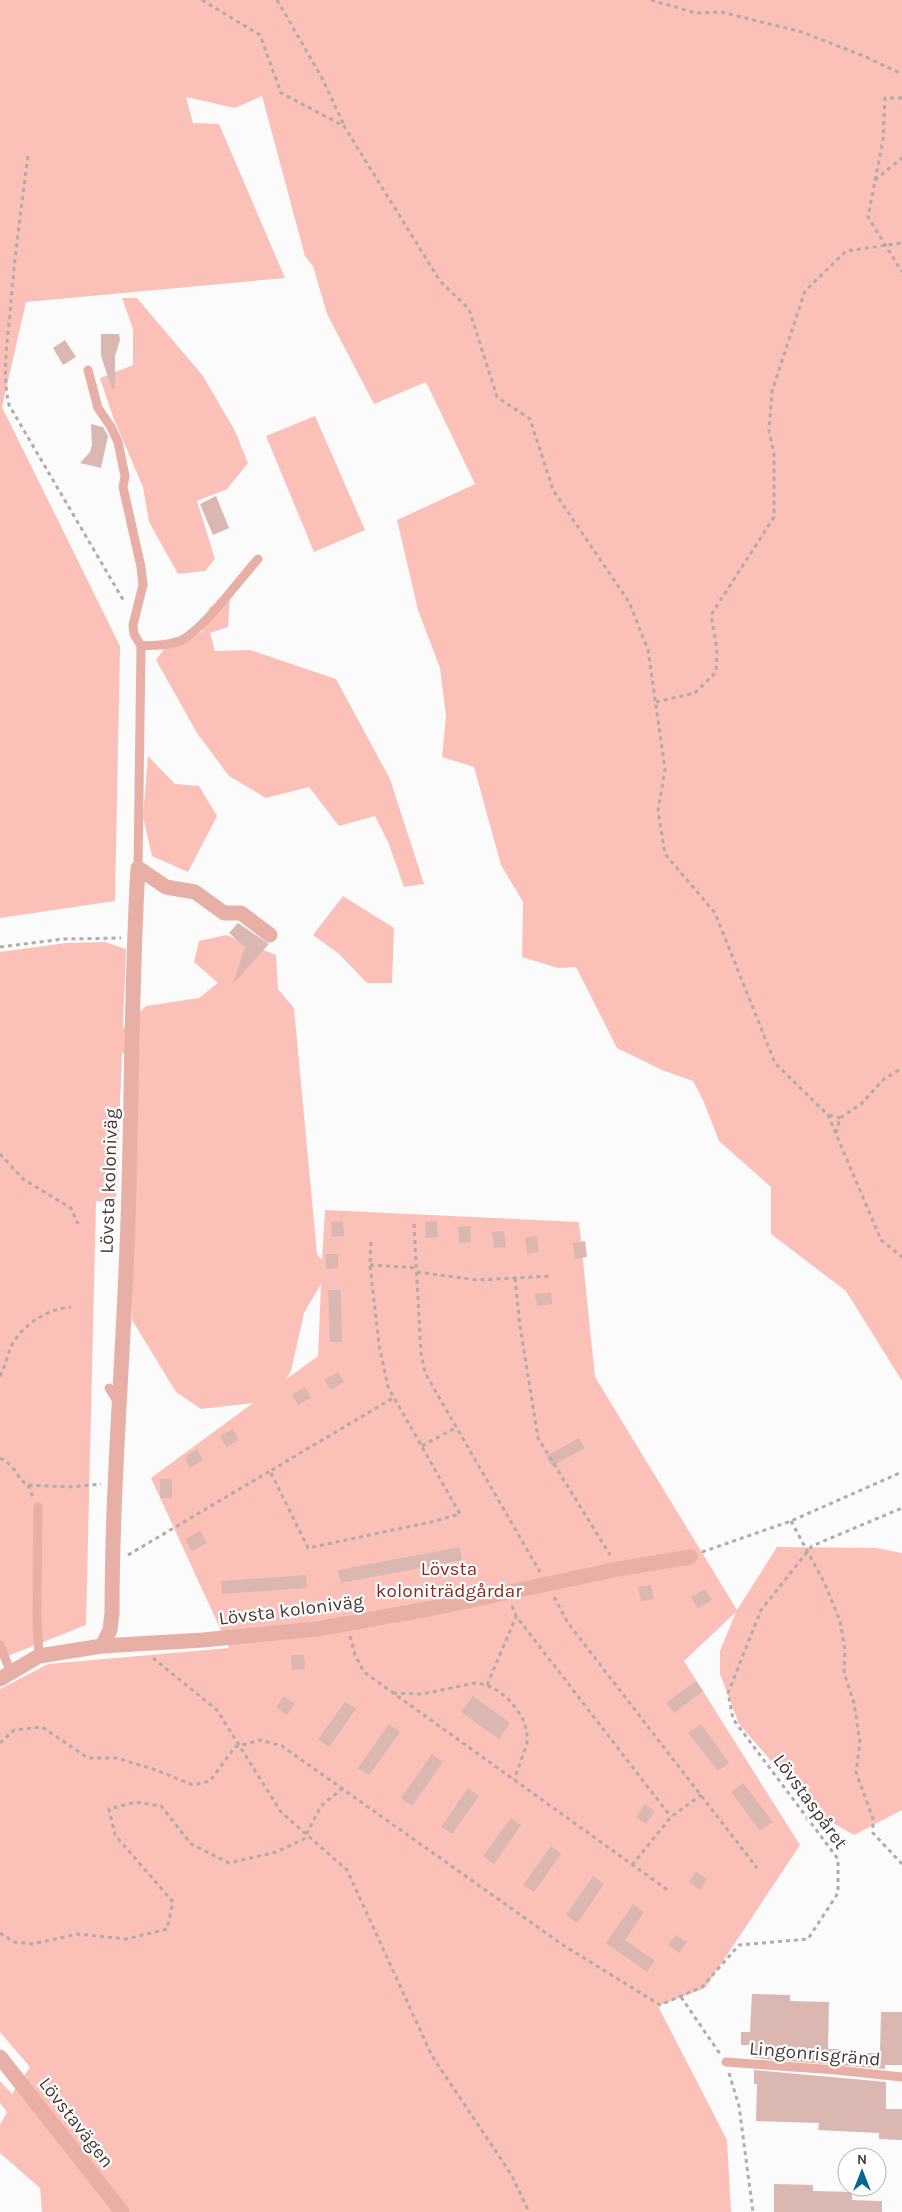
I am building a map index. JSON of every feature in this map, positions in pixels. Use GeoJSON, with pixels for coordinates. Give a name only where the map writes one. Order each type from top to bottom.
{"type":"FeatureCollection","features":[{"type":"Feature","properties":{"kind":"street"},"geometry":{"type":"LineString","coordinates":[[138,868],[166,887],[195,892],[224,913],[240,913],[270,935]]}},
{"type":"Feature","properties":{"kind":"street","name":"Lövsta koloniväg"},"geometry":{"type":"LineString","coordinates":[[102,1646],[110,1630],[107,1568],[114,1484],[128,1221],[134,938],[138,868]]}},
{"type":"Feature","properties":{"kind":"street","name":"Lövsta koloniväg"},"geometry":{"type":"LineString","coordinates":[[6,1676],[39,1656],[102,1646],[288,1632],[346,1624],[507,1594],[618,1569],[690,1557]]}},
{"type":"Feature","properties":{"kind":"street","name":"Lövstavägen"},"geometry":{"type":"LineString","coordinates":[[0,2057],[122,2212]]}},
{"type":"Feature","properties":{"kind":"lane"},"geometry":{"type":"LineString","coordinates":[[88,370],[98,408],[112,427],[118,442],[125,476],[123,487],[141,567],[143,585],[133,625],[134,634],[141,646],[138,868]]}},
{"type":"Feature","properties":{"kind":"lane"},"geometry":{"type":"LineString","coordinates":[[141,646],[167,645],[181,641],[217,608],[258,559]]}},
{"type":"Feature","properties":{"kind":"lane"},"geometry":{"type":"LineString","coordinates":[[109,1388],[118,1403]]}},
{"type":"Feature","properties":{"kind":"lane"},"geometry":{"type":"LineString","coordinates":[[38,1507],[37,1618],[39,1656]]}},
{"type":"Feature","properties":{"kind":"lane"},"geometry":{"type":"LineString","coordinates":[[0,1646],[6,1676]]}},
{"type":"Feature","properties":{"kind":"lane","name":"Lingonrisgränd"},"geometry":{"type":"LineString","coordinates":[[726,2062],[902,2077]]}},
{"type":"Feature","properties":{"kind":"path"},"geometry":{"type":"LineString","coordinates":[[202,0],[260,35],[281,93],[344,126]]}},
{"type":"Feature","properties":{"kind":"path"},"geometry":{"type":"LineString","coordinates":[[277,0],[322,78],[344,126],[440,281],[469,309],[497,396],[530,419],[553,490],[629,602],[648,650],[666,769],[658,811],[665,854],[715,913],[775,1063],[828,1115],[881,1240],[902,1257]]}},
{"type":"Feature","properties":{"kind":"path"},"geometry":{"type":"LineString","coordinates":[[651,0],[696,12],[721,12],[802,32],[866,56],[902,74]]}},
{"type":"Feature","properties":{"kind":"path"},"geometry":{"type":"LineString","coordinates":[[902,98],[885,98],[884,140],[868,217],[902,272]]}},
{"type":"Feature","properties":{"kind":"path"},"geometry":{"type":"LineString","coordinates":[[28,156],[14,261],[6,358],[4,383],[8,405],[125,603],[133,625]]}},
{"type":"Feature","properties":{"kind":"path"},"geometry":{"type":"LineString","coordinates":[[876,180],[902,158]]}},
{"type":"Feature","properties":{"kind":"path"},"geometry":{"type":"LineString","coordinates":[[656,702],[695,693],[716,672],[717,649],[711,615],[774,516],[774,454],[769,431],[772,390],[805,291],[846,251],[902,243]]}},
{"type":"Feature","properties":{"kind":"path"},"geometry":{"type":"LineString","coordinates":[[0,947],[64,938],[134,938]]}},
{"type":"Feature","properties":{"kind":"path"},"geometry":{"type":"LineString","coordinates":[[836,1133],[840,1118],[860,1104],[884,1079],[902,1068]]}},
{"type":"Feature","properties":{"kind":"path"},"geometry":{"type":"LineString","coordinates":[[828,1115],[840,1118]]}},
{"type":"Feature","properties":{"kind":"path"},"geometry":{"type":"LineString","coordinates":[[0,1154],[23,1179],[71,1208],[78,1224]]}},
{"type":"Feature","properties":{"kind":"path"},"geometry":{"type":"LineString","coordinates":[[414,1224],[421,1353],[425,1373],[548,1585],[568,1623],[757,1868]]}},
{"type":"Feature","properties":{"kind":"path"},"geometry":{"type":"LineString","coordinates":[[270,1471],[308,1548],[460,1514],[388,1387],[378,1345],[370,1265],[371,1242]]}},
{"type":"Feature","properties":{"kind":"path"},"geometry":{"type":"LineString","coordinates":[[370,1265],[399,1267],[477,1280],[552,1276]]}},
{"type":"Feature","properties":{"kind":"path"},"geometry":{"type":"LineString","coordinates":[[515,1278],[538,1438],[618,1569]]}},
{"type":"Feature","properties":{"kind":"path"},"geometry":{"type":"LineString","coordinates":[[0,1376],[13,1342],[31,1322],[58,1308],[71,1307]]}},
{"type":"Feature","properties":{"kind":"path"},"geometry":{"type":"LineString","coordinates":[[107,1568],[146,1543],[393,1398]]}},
{"type":"Feature","properties":{"kind":"path"},"geometry":{"type":"LineString","coordinates":[[422,1446],[457,1426]]}},
{"type":"Feature","properties":{"kind":"path"},"geometry":{"type":"LineString","coordinates":[[0,1458],[10,1463],[23,1482],[28,1485],[114,1484]]}},
{"type":"Feature","properties":{"kind":"path"},"geometry":{"type":"LineString","coordinates":[[690,1557],[791,1521],[902,1472]]}},
{"type":"Feature","properties":{"kind":"path","name":"Lövstaspåret"},"geometry":{"type":"LineString","coordinates":[[240,1746],[260,1740],[282,1746],[563,1945],[660,2006],[702,1987],[739,1945],[808,1939],[838,1892],[838,1858],[733,1719],[728,1694],[762,1610],[812,1546],[902,1508]]}},
{"type":"Feature","properties":{"kind":"path"},"geometry":{"type":"LineString","coordinates":[[791,1521],[825,1584],[840,1621],[845,1650],[844,1672],[854,1703],[860,1743],[856,1772],[872,1819],[873,1833],[902,1864]]}},
{"type":"Feature","properties":{"kind":"path"},"geometry":{"type":"LineString","coordinates":[[507,1594],[516,1616],[672,1817]]}},
{"type":"Feature","properties":{"kind":"path"},"geometry":{"type":"LineString","coordinates":[[487,1685],[516,1616]]}},
{"type":"Feature","properties":{"kind":"path"},"geometry":{"type":"LineString","coordinates":[[346,1624],[354,1656],[364,1672],[669,1891]]}},
{"type":"Feature","properties":{"kind":"path"},"geometry":{"type":"LineString","coordinates":[[136,1644],[217,1710],[281,1812],[347,1870],[432,2056],[511,2174],[529,2212]]}},
{"type":"Feature","properties":{"kind":"path"},"geometry":{"type":"LineString","coordinates":[[390,1692],[423,1694],[475,1683],[487,1685],[500,1692],[511,1702],[522,1717],[527,1732],[527,1744],[514,1780]]}},
{"type":"Feature","properties":{"kind":"path"},"geometry":{"type":"LineString","coordinates":[[0,1743],[14,1730],[42,1727],[88,1758],[116,1758],[193,1785],[210,1781],[235,1747],[240,1746]]}},
{"type":"Feature","properties":{"kind":"path"},"geometry":{"type":"LineString","coordinates":[[0,1932],[14,1942],[33,1944],[78,1934],[126,1939],[167,1929],[173,1902],[115,1835],[109,1809],[136,1802],[162,1806],[191,1844],[229,1863],[276,1852],[304,1839],[321,1806],[343,1788]]}},
{"type":"Feature","properties":{"kind":"path"},"geometry":{"type":"LineString","coordinates":[[632,1864],[672,1817],[701,1795]]}},
{"type":"Feature","properties":{"kind":"path"},"geometry":{"type":"LineString","coordinates":[[681,1996],[726,2062],[739,2106],[753,2212]]}},
{"type":"Feature","properties":{"kind":"green space"},"geometry":{"type":"Polygon","coordinates":[[[0,0],[902,0],[902,1381],[846,1291],[771,1234],[771,1187],[719,1141],[703,1100],[693,1081],[662,1070],[617,1048],[576,967],[558,968],[522,957],[523,902],[501,865],[474,767],[442,757],[446,716],[440,668],[418,610],[397,520],[475,484],[426,382],[374,404],[327,314],[313,266],[305,256],[262,96],[235,108],[186,97],[193,123],[219,124],[285,278],[26,302],[2,407],[120,646],[115,901],[0,918],[0,0]]]}},
{"type":"Feature","properties":{"kind":"green space"},"geometry":{"type":"Polygon","coordinates":[[[122,298],[137,298],[203,376],[235,431],[248,463],[227,489],[197,501],[215,559],[205,571],[178,574],[149,522],[143,487],[113,417],[100,378],[133,365],[133,329],[122,298]]]}},
{"type":"Feature","properties":{"kind":"green space"},"geometry":{"type":"Polygon","coordinates":[[[315,416],[365,530],[314,552],[266,436],[315,416]]]}},
{"type":"Feature","properties":{"kind":"green space"},"geometry":{"type":"Polygon","coordinates":[[[230,598],[228,627],[210,633],[215,651],[250,650],[336,679],[390,779],[424,884],[404,887],[388,842],[375,816],[339,826],[309,787],[266,798],[229,776],[197,733],[156,660],[172,638],[202,632],[210,607],[230,598]]]}},
{"type":"Feature","properties":{"kind":"green space"},"geometry":{"type":"Polygon","coordinates":[[[148,756],[175,784],[199,786],[217,816],[188,872],[152,856],[143,817],[148,756]]]}},
{"type":"Feature","properties":{"kind":"green space"},"geometry":{"type":"Polygon","coordinates":[[[343,896],[394,928],[392,983],[367,983],[339,954],[313,935],[343,896]]]}},
{"type":"Feature","properties":{"kind":"green space","name":"Lövsta koloniträdgårdar"},"geometry":{"type":"Polygon","coordinates":[[[226,935],[276,955],[278,989],[294,1008],[317,1254],[322,1260],[325,1210],[579,1222],[595,1377],[737,1610],[777,1547],[876,1548],[902,1553],[902,1810],[854,1835],[817,1814],[739,1724],[720,1674],[720,1651],[736,1612],[684,1661],[800,1845],[705,1988],[658,2006],[727,2140],[731,2212],[42,2212],[40,2188],[0,2153],[0,2125],[7,2112],[0,2103],[0,2081],[12,2094],[30,2067],[0,2032],[0,1689],[48,1664],[229,1648],[151,1478],[253,1403],[201,1409],[176,1392],[132,1320],[135,1066],[122,1052],[116,1203],[96,1201],[86,1625],[0,1659],[0,952],[66,943],[105,942],[126,949],[123,1028],[146,1006],[199,998],[218,983],[194,962],[199,941],[226,935]],[[321,1284],[304,1313],[291,1371],[285,1380],[318,1356],[321,1284]]]}},
{"type":"Feature","properties":{"kind":"building"},"geometry":{"type":"Polygon","coordinates":[[[101,334],[119,334],[120,340],[115,356],[115,388],[112,389],[101,356],[101,334]]]}},
{"type":"Feature","properties":{"kind":"building"},"geometry":{"type":"Polygon","coordinates":[[[65,340],[76,357],[63,365],[53,348],[65,340]]]}},
{"type":"Feature","properties":{"kind":"building"},"geometry":{"type":"Polygon","coordinates":[[[91,424],[103,427],[108,436],[101,468],[80,463],[90,452],[92,445],[91,424]]]}},
{"type":"Feature","properties":{"kind":"building"},"geometry":{"type":"Polygon","coordinates":[[[216,496],[229,528],[213,535],[200,504],[216,496]]]}},
{"type":"Feature","properties":{"kind":"building"},"geometry":{"type":"Polygon","coordinates":[[[238,923],[269,944],[233,984],[245,947],[229,933],[238,923]]]}},
{"type":"Feature","properties":{"kind":"building"},"geometry":{"type":"Polygon","coordinates":[[[343,1221],[344,1236],[332,1237],[331,1222],[343,1221]]]}},
{"type":"Feature","properties":{"kind":"building"},"geometry":{"type":"Polygon","coordinates":[[[437,1221],[438,1237],[426,1238],[425,1222],[437,1221]]]}},
{"type":"Feature","properties":{"kind":"building"},"geometry":{"type":"Polygon","coordinates":[[[470,1226],[471,1242],[459,1243],[458,1227],[470,1226]]]}},
{"type":"Feature","properties":{"kind":"building"},"geometry":{"type":"Polygon","coordinates":[[[504,1231],[506,1247],[494,1248],[492,1232],[504,1231]]]}},
{"type":"Feature","properties":{"kind":"building"},"geometry":{"type":"Polygon","coordinates":[[[537,1236],[539,1252],[527,1254],[525,1238],[537,1236]]]}},
{"type":"Feature","properties":{"kind":"building"},"geometry":{"type":"Polygon","coordinates":[[[585,1241],[587,1257],[575,1259],[573,1243],[585,1241]]]}},
{"type":"Feature","properties":{"kind":"building"},"geometry":{"type":"Polygon","coordinates":[[[326,1254],[338,1254],[338,1268],[326,1269],[326,1254]]]}},
{"type":"Feature","properties":{"kind":"building"},"geometry":{"type":"Polygon","coordinates":[[[328,1290],[341,1290],[342,1342],[330,1342],[328,1290]]]}},
{"type":"Feature","properties":{"kind":"building"},"geometry":{"type":"Polygon","coordinates":[[[551,1292],[552,1304],[537,1306],[535,1294],[551,1292]]]}},
{"type":"Feature","properties":{"kind":"building"},"geometry":{"type":"Polygon","coordinates":[[[338,1372],[344,1382],[331,1390],[324,1380],[338,1372]]]}},
{"type":"Feature","properties":{"kind":"building"},"geometry":{"type":"Polygon","coordinates":[[[305,1387],[311,1398],[298,1405],[292,1395],[305,1387]]]}},
{"type":"Feature","properties":{"kind":"building"},"geometry":{"type":"Polygon","coordinates":[[[233,1429],[239,1440],[226,1447],[220,1436],[233,1429]]]}},
{"type":"Feature","properties":{"kind":"building"},"geometry":{"type":"Polygon","coordinates":[[[579,1438],[585,1448],[552,1466],[546,1456],[579,1438]]]}},
{"type":"Feature","properties":{"kind":"building"},"geometry":{"type":"Polygon","coordinates":[[[197,1449],[203,1460],[190,1468],[186,1461],[186,1456],[197,1449]]]}},
{"type":"Feature","properties":{"kind":"building"},"geometry":{"type":"Polygon","coordinates":[[[160,1479],[172,1479],[172,1498],[160,1498],[160,1479]]]}},
{"type":"Feature","properties":{"kind":"building"},"geometry":{"type":"Polygon","coordinates":[[[200,1531],[207,1543],[192,1551],[185,1539],[200,1531]]]}},
{"type":"Feature","properties":{"kind":"building"},"geometry":{"type":"Polygon","coordinates":[[[460,1547],[462,1560],[341,1583],[338,1570],[460,1547]]]}},
{"type":"Feature","properties":{"kind":"building"},"geometry":{"type":"Polygon","coordinates":[[[306,1575],[307,1588],[222,1594],[221,1581],[306,1575]]]}},
{"type":"Feature","properties":{"kind":"building"},"geometry":{"type":"Polygon","coordinates":[[[651,1585],[654,1599],[641,1601],[638,1587],[651,1585]]]}},
{"type":"Feature","properties":{"kind":"building"},"geometry":{"type":"Polygon","coordinates":[[[705,1589],[712,1600],[698,1608],[691,1597],[705,1589]]]}},
{"type":"Feature","properties":{"kind":"building"},"geometry":{"type":"Polygon","coordinates":[[[291,1655],[304,1655],[305,1669],[292,1670],[291,1655]]]}},
{"type":"Feature","properties":{"kind":"building"},"geometry":{"type":"Polygon","coordinates":[[[696,1681],[703,1691],[674,1713],[666,1703],[696,1681]]]}},
{"type":"Feature","properties":{"kind":"building"},"geometry":{"type":"Polygon","coordinates":[[[284,1696],[295,1704],[287,1715],[276,1707],[284,1696]]]}},
{"type":"Feature","properties":{"kind":"building"},"geometry":{"type":"Polygon","coordinates":[[[473,1696],[510,1723],[499,1739],[461,1712],[473,1696]]]}},
{"type":"Feature","properties":{"kind":"building"},"geometry":{"type":"Polygon","coordinates":[[[345,1702],[356,1709],[329,1747],[318,1739],[345,1702]]]}},
{"type":"Feature","properties":{"kind":"building"},"geometry":{"type":"Polygon","coordinates":[[[389,1724],[400,1732],[369,1775],[358,1768],[389,1724]]]}},
{"type":"Feature","properties":{"kind":"building"},"geometry":{"type":"Polygon","coordinates":[[[701,1724],[729,1763],[718,1771],[688,1733],[701,1724]]]}},
{"type":"Feature","properties":{"kind":"building"},"geometry":{"type":"Polygon","coordinates":[[[432,1754],[443,1762],[412,1806],[401,1798],[432,1754]]]}},
{"type":"Feature","properties":{"kind":"building"},"geometry":{"type":"Polygon","coordinates":[[[743,1783],[773,1822],[760,1831],[731,1792],[743,1783]]]}},
{"type":"Feature","properties":{"kind":"building"},"geometry":{"type":"Polygon","coordinates":[[[468,1788],[479,1796],[452,1834],[441,1827],[468,1788]]]}},
{"type":"Feature","properties":{"kind":"building"},"geometry":{"type":"Polygon","coordinates":[[[645,1804],[655,1811],[646,1824],[636,1817],[645,1804]]]}},
{"type":"Feature","properties":{"kind":"building"},"geometry":{"type":"Polygon","coordinates":[[[511,1818],[521,1825],[494,1864],[483,1856],[511,1818]]]}},
{"type":"Feature","properties":{"kind":"building"},"geometry":{"type":"Polygon","coordinates":[[[551,1846],[561,1854],[534,1892],[523,1885],[551,1846]]]}},
{"type":"Feature","properties":{"kind":"building"},"geometry":{"type":"Polygon","coordinates":[[[696,1871],[707,1879],[700,1890],[689,1882],[696,1871]]]}},
{"type":"Feature","properties":{"kind":"building"},"geometry":{"type":"Polygon","coordinates":[[[593,1876],[604,1884],[577,1923],[566,1915],[593,1876]]]}},
{"type":"Feature","properties":{"kind":"building"},"geometry":{"type":"Polygon","coordinates":[[[633,1904],[644,1912],[625,1940],[655,1961],[647,1972],[606,1943],[633,1904]]]}},
{"type":"Feature","properties":{"kind":"building"},"geometry":{"type":"Polygon","coordinates":[[[676,1935],[687,1942],[679,1953],[668,1945],[676,1935]]]}},
{"type":"Feature","properties":{"kind":"building"},"geometry":{"type":"Polygon","coordinates":[[[752,1994],[790,1995],[790,2001],[829,2002],[828,2049],[842,2049],[842,2053],[880,2053],[881,2012],[902,2012],[902,2065],[885,2065],[885,2069],[754,2058],[753,2045],[741,2045],[741,2032],[750,2032],[752,1994]]]}},
{"type":"Feature","properties":{"kind":"building"},"geometry":{"type":"Polygon","coordinates":[[[754,2070],[886,2082],[886,2109],[902,2109],[902,2140],[879,2139],[879,2133],[818,2130],[819,2123],[756,2121],[757,2084],[754,2084],[754,2070]]]}},
{"type":"Feature","properties":{"kind":"building"},"geometry":{"type":"Polygon","coordinates":[[[774,2184],[813,2185],[813,2191],[837,2192],[837,2197],[852,2197],[852,2200],[882,2201],[882,2212],[774,2212],[774,2184]]]}}]}
